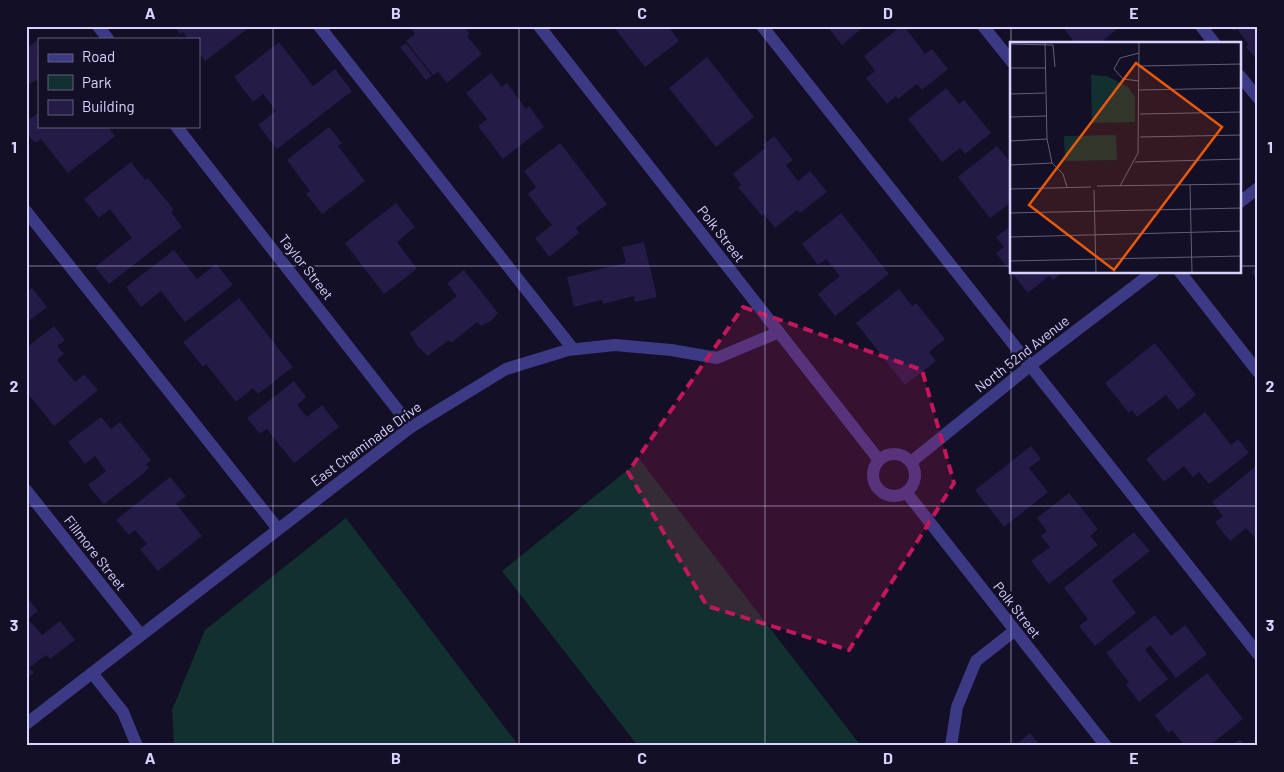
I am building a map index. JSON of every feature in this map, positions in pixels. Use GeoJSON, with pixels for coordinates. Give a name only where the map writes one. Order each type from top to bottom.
{"type":"FeatureCollection","features":[{"type":"Feature","properties":{"kind":"street"},"geometry":{"type":"LineString","coordinates":[[98,26],[107,38]]}},
{"type":"Feature","properties":{"kind":"street"},"geometry":{"type":"LineString","coordinates":[[319,26],[573,349]]}},
{"type":"Feature","properties":{"kind":"street","name":"Polk Street"},"geometry":{"type":"LineString","coordinates":[[539,26],[879,460]]}},
{"type":"Feature","properties":{"kind":"street"},"geometry":{"type":"LineString","coordinates":[[762,26],[1258,654]]}},
{"type":"Feature","properties":{"kind":"street"},"geometry":{"type":"LineString","coordinates":[[982,26],[1010,60]]}},
{"type":"Feature","properties":{"kind":"street"},"geometry":{"type":"LineString","coordinates":[[1201,26],[1213,42]]}},
{"type":"Feature","properties":{"kind":"street"},"geometry":{"type":"LineString","coordinates":[[1242,78],[1258,98]]}},
{"type":"Feature","properties":{"kind":"street","name":"Taylor Street"},"geometry":{"type":"LineString","coordinates":[[178,128],[411,427]]}},
{"type":"Feature","properties":{"kind":"street"},"geometry":{"type":"LineString","coordinates":[[1242,200],[1258,188]]}},
{"type":"Feature","properties":{"kind":"street"},"geometry":{"type":"LineString","coordinates":[[26,211],[278,529]]}},
{"type":"Feature","properties":{"kind":"street","name":"North 52nd Avenue"},"geometry":{"type":"LineString","coordinates":[[910,462],[1031,365],[1150,274]]}},
{"type":"Feature","properties":{"kind":"street"},"geometry":{"type":"LineString","coordinates":[[1182,274],[1258,372]]}},
{"type":"Feature","properties":{"kind":"street","name":"East Chaminade Drive"},"geometry":{"type":"LineString","coordinates":[[26,724],[411,427],[506,369],[573,349],[615,345],[671,350],[717,358],[779,332]]}},
{"type":"Feature","properties":{"kind":"street"},"geometry":{"type":"LineString","coordinates":[[894,454],[901,455],[910,462],[915,477],[913,484],[906,492],[891,495],[879,489],[873,477],[879,460],[887,455],[894,454]]}},
{"type":"Feature","properties":{"kind":"street","name":"Fillmore Street"},"geometry":{"type":"LineString","coordinates":[[26,490],[141,635]]}},
{"type":"Feature","properties":{"kind":"street","name":"Polk Street"},"geometry":{"type":"LineString","coordinates":[[906,492],[1106,746]]}},
{"type":"Feature","properties":{"kind":"street"},"geometry":{"type":"LineString","coordinates":[[951,746],[957,707],[976,661],[1014,631]]}},
{"type":"Feature","properties":{"kind":"street"},"geometry":{"type":"LineString","coordinates":[[92,673],[122,712],[138,746]]}},
{"type":"Feature","properties":{"kind":"highlighted area"},"geometry":{"type":"Polygon","coordinates":[[[743,307],[922,370],[954,483],[849,650],[707,606],[628,472],[743,307]]]}},
{"type":"Feature","properties":{"kind":"green space"},"geometry":{"type":"Polygon","coordinates":[[[640,460],[861,746],[638,746],[502,571],[640,460]]]}},
{"type":"Feature","properties":{"kind":"green space"},"geometry":{"type":"Polygon","coordinates":[[[346,518],[519,746],[174,746],[172,710],[205,630],[346,518]]]}},
{"type":"Feature","properties":{"kind":"building"},"geometry":{"type":"Polygon","coordinates":[[[174,26],[251,26],[205,61],[200,54],[200,38],[187,38],[183,32],[180,34],[174,26]]]}},
{"type":"Feature","properties":{"kind":"building"},"geometry":{"type":"Polygon","coordinates":[[[409,26],[464,26],[470,34],[467,36],[482,54],[447,83],[438,72],[433,75],[406,41],[415,34],[409,26]]]}},
{"type":"Feature","properties":{"kind":"building"},"geometry":{"type":"Polygon","coordinates":[[[613,26],[668,26],[679,41],[645,67],[613,26]]]}},
{"type":"Feature","properties":{"kind":"building"},"geometry":{"type":"Polygon","coordinates":[[[827,26],[865,26],[842,45],[827,26]]]}},
{"type":"Feature","properties":{"kind":"building"},"geometry":{"type":"Polygon","coordinates":[[[901,26],[904,26],[925,54],[932,49],[948,69],[922,90],[917,84],[898,99],[896,96],[887,104],[866,78],[875,71],[864,56],[901,26]]]}},
{"type":"Feature","properties":{"kind":"building"},"geometry":{"type":"Polygon","coordinates":[[[1062,26],[1121,26],[1101,42],[1074,42],[1062,26]]]}},
{"type":"Feature","properties":{"kind":"building"},"geometry":{"type":"Polygon","coordinates":[[[1230,26],[1258,26],[1258,61],[1246,47],[1249,45],[1237,29],[1234,31],[1230,26]]]}},
{"type":"Feature","properties":{"kind":"building"},"geometry":{"type":"Polygon","coordinates":[[[37,40],[38,80],[26,86],[26,49],[37,40]]]}},
{"type":"Feature","properties":{"kind":"building"},"geometry":{"type":"Polygon","coordinates":[[[279,42],[313,86],[335,69],[352,91],[277,149],[258,125],[276,111],[263,94],[253,102],[234,77],[279,42]]]}},
{"type":"Feature","properties":{"kind":"building"},"geometry":{"type":"Polygon","coordinates":[[[406,43],[432,76],[426,80],[400,47],[406,43]]]}},
{"type":"Feature","properties":{"kind":"building"},"geometry":{"type":"Polygon","coordinates":[[[707,57],[754,117],[716,147],[669,88],[707,57]]]}},
{"type":"Feature","properties":{"kind":"building"},"geometry":{"type":"Polygon","coordinates":[[[491,73],[502,87],[507,83],[526,109],[529,106],[544,127],[503,159],[478,126],[487,119],[466,93],[491,73]]]}},
{"type":"Feature","properties":{"kind":"building"},"geometry":{"type":"Polygon","coordinates":[[[946,88],[959,104],[964,100],[991,133],[965,154],[960,148],[942,162],[908,119],[946,88]]]}},
{"type":"Feature","properties":{"kind":"building"},"geometry":{"type":"Polygon","coordinates":[[[38,113],[38,128],[109,128],[115,136],[68,173],[41,139],[35,143],[26,132],[26,122],[38,113]]]}},
{"type":"Feature","properties":{"kind":"building"},"geometry":{"type":"Polygon","coordinates":[[[329,127],[342,143],[338,146],[365,181],[322,214],[306,194],[310,191],[287,160],[329,127]]]}},
{"type":"Feature","properties":{"kind":"building"},"geometry":{"type":"Polygon","coordinates":[[[774,136],[793,160],[786,165],[798,181],[810,171],[827,192],[800,213],[797,210],[775,228],[764,214],[762,216],[738,187],[741,185],[733,174],[765,148],[763,145],[774,136]]]}},
{"type":"Feature","properties":{"kind":"building"},"geometry":{"type":"Polygon","coordinates":[[[560,143],[607,204],[576,228],[579,233],[549,257],[535,238],[552,225],[528,194],[536,187],[524,171],[560,143]]]}},
{"type":"Feature","properties":{"kind":"building"},"geometry":{"type":"Polygon","coordinates":[[[997,146],[1010,162],[1010,205],[990,218],[958,177],[997,146]]]}},
{"type":"Feature","properties":{"kind":"building"},"geometry":{"type":"Polygon","coordinates":[[[131,162],[145,180],[148,178],[174,210],[171,212],[182,227],[109,284],[95,267],[132,238],[110,209],[99,218],[84,199],[131,162]]]}},
{"type":"Feature","properties":{"kind":"building"},"geometry":{"type":"Polygon","coordinates":[[[396,203],[415,227],[397,242],[417,269],[384,294],[345,243],[396,203]]]}},
{"type":"Feature","properties":{"kind":"building"},"geometry":{"type":"Polygon","coordinates":[[[841,213],[889,274],[835,316],[818,294],[840,276],[826,259],[818,265],[802,244],[841,213]]]}},
{"type":"Feature","properties":{"kind":"building"},"geometry":{"type":"Polygon","coordinates":[[[1010,226],[1010,270],[996,253],[1004,247],[996,237],[1010,226]]]}},
{"type":"Feature","properties":{"kind":"building"},"geometry":{"type":"Polygon","coordinates":[[[644,242],[657,297],[635,302],[634,296],[603,304],[602,300],[574,307],[567,277],[626,263],[622,247],[644,242]]]}},
{"type":"Feature","properties":{"kind":"building"},"geometry":{"type":"Polygon","coordinates":[[[174,250],[197,279],[216,264],[233,285],[185,322],[161,291],[141,307],[126,287],[174,250]]]}},
{"type":"Feature","properties":{"kind":"building"},"geometry":{"type":"Polygon","coordinates":[[[1258,267],[1258,280],[1251,272],[1258,267]]]}},
{"type":"Feature","properties":{"kind":"building"},"geometry":{"type":"Polygon","coordinates":[[[464,270],[498,313],[491,321],[481,326],[477,322],[451,343],[449,340],[428,356],[417,346],[410,333],[457,296],[447,283],[464,270]]]}},
{"type":"Feature","properties":{"kind":"building"},"geometry":{"type":"Polygon","coordinates":[[[1013,274],[1060,274],[1053,280],[1049,276],[1028,293],[1013,274]]]}},
{"type":"Feature","properties":{"kind":"building"},"geometry":{"type":"Polygon","coordinates":[[[32,288],[47,307],[26,323],[26,293],[32,288]]]}},
{"type":"Feature","properties":{"kind":"building"},"geometry":{"type":"Polygon","coordinates":[[[899,289],[912,306],[916,303],[945,339],[929,352],[936,361],[905,385],[856,323],[899,289]]]}},
{"type":"Feature","properties":{"kind":"building"},"geometry":{"type":"Polygon","coordinates":[[[239,298],[293,367],[258,394],[253,388],[236,402],[206,364],[203,367],[183,342],[239,298]]]}},
{"type":"Feature","properties":{"kind":"building"},"geometry":{"type":"Polygon","coordinates":[[[54,326],[65,340],[57,346],[64,354],[57,360],[75,382],[84,374],[98,390],[54,426],[30,396],[26,399],[26,348],[54,326]]]}},
{"type":"Feature","properties":{"kind":"building"},"geometry":{"type":"Polygon","coordinates":[[[1155,343],[1196,395],[1178,410],[1166,395],[1137,417],[1132,410],[1129,413],[1105,383],[1155,343]]]}},
{"type":"Feature","properties":{"kind":"building"},"geometry":{"type":"Polygon","coordinates":[[[294,381],[306,397],[297,405],[307,417],[322,405],[339,427],[294,463],[267,429],[260,434],[247,418],[294,381]]]}},
{"type":"Feature","properties":{"kind":"building"},"geometry":{"type":"Polygon","coordinates":[[[1205,412],[1231,445],[1238,439],[1249,453],[1209,484],[1199,472],[1193,477],[1184,466],[1164,482],[1146,459],[1205,412]]]}},
{"type":"Feature","properties":{"kind":"building"},"geometry":{"type":"Polygon","coordinates":[[[101,417],[111,429],[120,422],[151,460],[146,464],[149,467],[143,474],[104,504],[88,485],[106,471],[95,456],[85,464],[68,442],[101,417]]]}},
{"type":"Feature","properties":{"kind":"building"},"geometry":{"type":"Polygon","coordinates":[[[1031,446],[1041,459],[1029,468],[1048,492],[1004,527],[975,490],[1031,446]]]}},
{"type":"Feature","properties":{"kind":"building"},"geometry":{"type":"Polygon","coordinates":[[[1255,467],[1258,471],[1258,541],[1246,528],[1230,541],[1215,522],[1223,516],[1212,502],[1255,467]]]}},
{"type":"Feature","properties":{"kind":"building"},"geometry":{"type":"Polygon","coordinates":[[[170,477],[186,496],[176,504],[202,536],[158,571],[140,549],[147,544],[135,530],[129,535],[116,520],[170,477]]]}},
{"type":"Feature","properties":{"kind":"building"},"geometry":{"type":"Polygon","coordinates":[[[1069,493],[1098,529],[1090,536],[1098,545],[1049,584],[1031,561],[1050,547],[1041,536],[1047,531],[1037,518],[1069,493]]]}},
{"type":"Feature","properties":{"kind":"building"},"geometry":{"type":"Polygon","coordinates":[[[1134,532],[1150,551],[1112,581],[1136,613],[1095,646],[1079,626],[1088,619],[1064,588],[1134,532]]]}},
{"type":"Feature","properties":{"kind":"building"},"geometry":{"type":"Polygon","coordinates":[[[26,596],[38,611],[28,619],[42,635],[60,621],[75,640],[50,659],[46,655],[29,668],[34,673],[26,679],[26,596]]]}},
{"type":"Feature","properties":{"kind":"building"},"geometry":{"type":"Polygon","coordinates":[[[1155,615],[1171,636],[1185,625],[1207,654],[1176,678],[1150,645],[1145,650],[1168,679],[1139,702],[1126,685],[1129,682],[1106,653],[1155,615]]]}},
{"type":"Feature","properties":{"kind":"building"},"geometry":{"type":"Polygon","coordinates":[[[1207,673],[1243,719],[1209,746],[1185,746],[1172,730],[1168,733],[1155,715],[1207,673]]]}},
{"type":"Feature","properties":{"kind":"building"},"geometry":{"type":"Polygon","coordinates":[[[1030,733],[1040,746],[1014,746],[1030,733]]]}},
{"type":"Feature","properties":{"kind":"building"},"geometry":{"type":"Polygon","coordinates":[[[1240,739],[1245,746],[1231,746],[1240,739]]]}}]}
